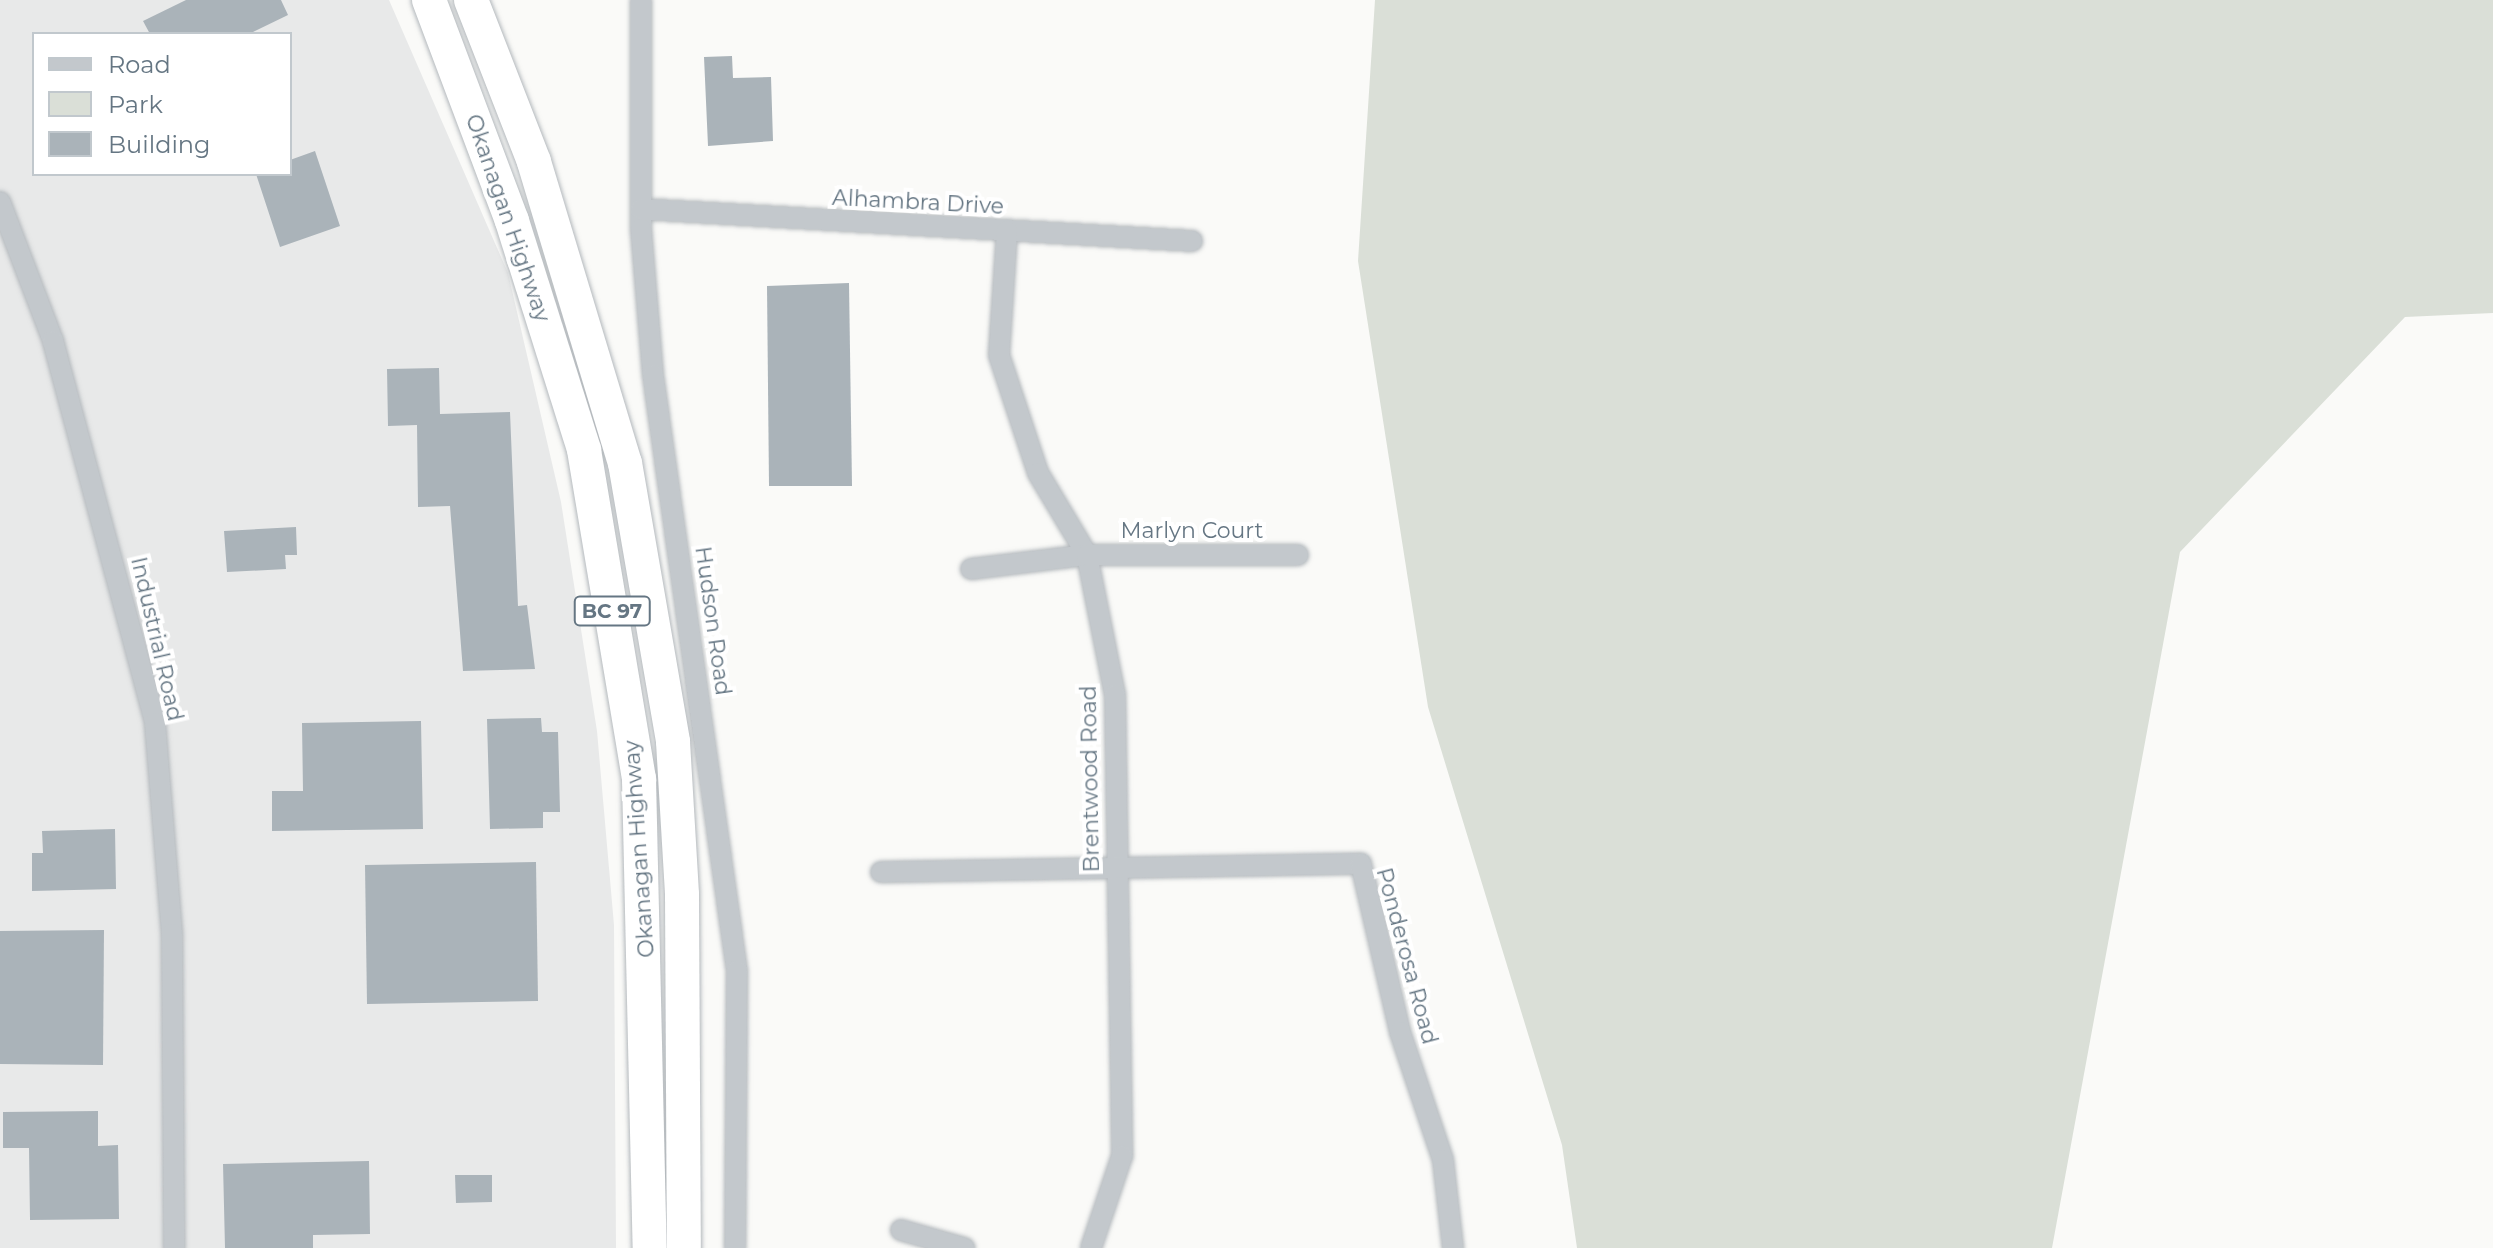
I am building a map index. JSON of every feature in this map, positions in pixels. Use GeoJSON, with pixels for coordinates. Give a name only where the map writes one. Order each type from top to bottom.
{"type":"FeatureCollection","features":[{"type":"Feature","properties":{"kind":"highway","name":"Okanagan Highway"},"geometry":{"type":"LineString","coordinates":[[429,0],[512,221],[587,465],[639,779],[650,1248]]}},
{"type":"Feature","properties":{"kind":"highway","name":"Okanagan Highway"},"geometry":{"type":"LineString","coordinates":[[471,0],[534,162],[625,463],[673,742],[684,1248]]}},
{"type":"Feature","properties":{"kind":"street","name":"Hudson Road"},"geometry":{"type":"LineString","coordinates":[[641,0],[641,209],[653,375],[737,971],[735,1248]]}},
{"type":"Feature","properties":{"kind":"street","name":"Industrial Road"},"geometry":{"type":"LineString","coordinates":[[0,202],[53,341],[155,723],[172,934],[174,1248]]}},
{"type":"Feature","properties":{"kind":"street","name":"Alhambra Drive"},"geometry":{"type":"LineString","coordinates":[[641,209],[1192,241]]}},
{"type":"Feature","properties":{"kind":"street","name":"Brentwood Road"},"geometry":{"type":"LineString","coordinates":[[1007,231],[999,355],[1038,473],[1087,555],[1115,695],[1122,1156],[1091,1248]]}},
{"type":"Feature","properties":{"kind":"street","name":"Marlyn Court"},"geometry":{"type":"LineString","coordinates":[[971,569],[1087,555],[1298,555]]}},
{"type":"Feature","properties":{"kind":"street","name":"Ponderosa Road"},"geometry":{"type":"LineString","coordinates":[[1116,872],[1361,864],[1400,1032],[1443,1160],[1453,1248]]}},
{"type":"Feature","properties":{"kind":"street"},"geometry":{"type":"LineString","coordinates":[[881,872],[1116,872]]}},
{"type":"Feature","properties":{"kind":"street"},"geometry":{"type":"LineString","coordinates":[[901,1230],[964,1248]]}},
{"type":"Feature","properties":{"kind":"shaded area"},"geometry":{"type":"Polygon","coordinates":[[[0,0],[389,0],[508,273],[561,502],[597,731],[614,925],[616,1248],[0,1248],[0,0]]]}},
{"type":"Feature","properties":{"kind":"green space"},"geometry":{"type":"Polygon","coordinates":[[[1375,0],[2493,0],[2493,313],[2405,317],[2180,552],[2052,1248],[1577,1248],[1562,1145],[1428,707],[1358,261],[1375,0]]]}},
{"type":"Feature","properties":{"kind":"building"},"geometry":{"type":"Polygon","coordinates":[[[186,0],[281,0],[288,15],[253,32],[149,32],[143,21],[186,0]]]}},
{"type":"Feature","properties":{"kind":"building"},"geometry":{"type":"Polygon","coordinates":[[[732,56],[733,78],[771,77],[773,141],[708,146],[704,57],[732,56]]]}},
{"type":"Feature","properties":{"kind":"building"},"geometry":{"type":"Polygon","coordinates":[[[315,151],[340,226],[280,247],[257,176],[292,176],[292,159],[315,151]]]}},
{"type":"Feature","properties":{"kind":"building"},"geometry":{"type":"Polygon","coordinates":[[[849,283],[852,486],[769,486],[767,286],[849,283]]]}},
{"type":"Feature","properties":{"kind":"building"},"geometry":{"type":"Polygon","coordinates":[[[439,368],[440,414],[510,412],[518,606],[527,605],[535,669],[463,671],[450,506],[418,507],[417,425],[388,426],[387,369],[439,368]]]}},
{"type":"Feature","properties":{"kind":"building"},"geometry":{"type":"Polygon","coordinates":[[[296,527],[297,555],[285,555],[286,569],[227,572],[224,531],[296,527]]]}},
{"type":"Feature","properties":{"kind":"building"},"geometry":{"type":"Polygon","coordinates":[[[541,718],[542,732],[558,732],[560,812],[543,812],[543,828],[490,829],[487,719],[541,718]]]}},
{"type":"Feature","properties":{"kind":"building"},"geometry":{"type":"Polygon","coordinates":[[[421,721],[423,829],[272,831],[272,791],[303,791],[302,723],[421,721]]]}},
{"type":"Feature","properties":{"kind":"building"},"geometry":{"type":"Polygon","coordinates":[[[115,829],[116,889],[32,891],[32,853],[43,853],[42,831],[115,829]]]}},
{"type":"Feature","properties":{"kind":"building"},"geometry":{"type":"Polygon","coordinates":[[[536,862],[538,1001],[367,1004],[365,865],[536,862]]]}},
{"type":"Feature","properties":{"kind":"building"},"geometry":{"type":"Polygon","coordinates":[[[104,930],[103,1065],[0,1064],[0,931],[104,930]]]}},
{"type":"Feature","properties":{"kind":"building"},"geometry":{"type":"Polygon","coordinates":[[[98,1111],[98,1146],[118,1145],[119,1219],[30,1220],[29,1148],[3,1148],[3,1112],[98,1111]]]}},
{"type":"Feature","properties":{"kind":"building"},"geometry":{"type":"Polygon","coordinates":[[[369,1161],[370,1234],[313,1235],[313,1248],[225,1248],[223,1164],[369,1161]]]}},
{"type":"Feature","properties":{"kind":"building"},"geometry":{"type":"Polygon","coordinates":[[[455,1175],[492,1175],[492,1202],[456,1203],[455,1175]]]}}]}
